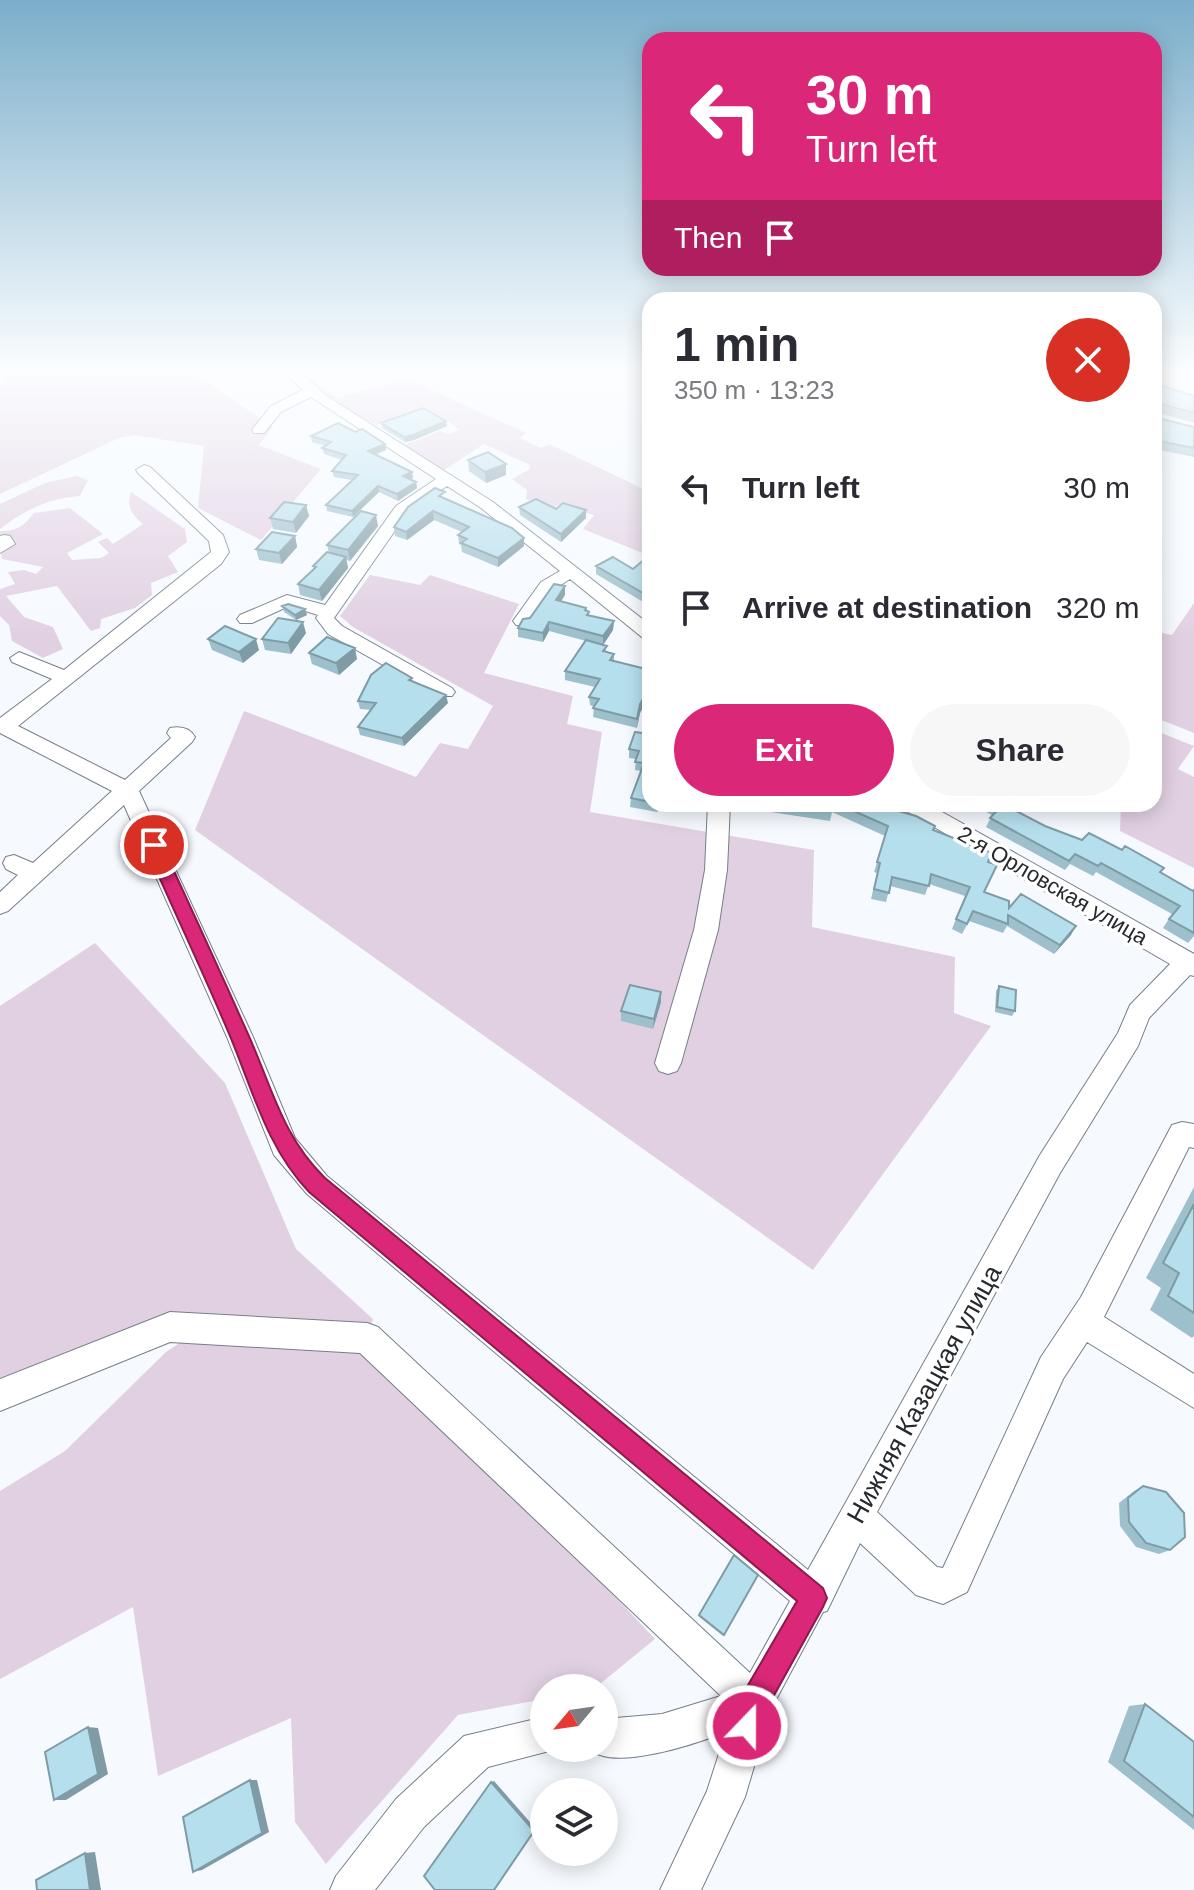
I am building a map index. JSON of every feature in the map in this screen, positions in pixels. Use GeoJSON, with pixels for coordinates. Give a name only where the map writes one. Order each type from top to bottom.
{"type":"FeatureCollection","features":[{"type":"Feature","properties":{"kind":"street"},"geometry":{"type":"LineString","coordinates":[[418,460],[487,505],[642,628]]}},
{"type":"Feature","properties":{"kind":"street"},"geometry":{"type":"LineString","coordinates":[[144,470],[217,539],[220,552],[2,726],[129,791],[240,1037],[274,1124],[296,1164],[317,1185],[814,1598]]}},
{"type":"Feature","properties":{"kind":"street"},"geometry":{"type":"LineString","coordinates":[[445,692],[335,630],[325,618],[402,509],[447,479]]}},
{"type":"Feature","properties":{"kind":"street"},"geometry":{"type":"LineString","coordinates":[[522,621],[547,586],[570,572]]}},
{"type":"Feature","properties":{"kind":"street"},"geometry":{"type":"LineString","coordinates":[[246,619],[287,600],[329,612]]}},
{"type":"Feature","properties":{"kind":"street"},"geometry":{"type":"LineString","coordinates":[[19,658],[65,678]]}},
{"type":"Feature","properties":{"kind":"street"},"geometry":{"type":"LineString","coordinates":[[0,905],[25,868],[129,791],[185,737],[177,733]]}},
{"type":"Feature","properties":{"kind":"street"},"geometry":{"type":"LineString","coordinates":[[668,1063],[706,930],[716,870],[719,812]]}},
{"type":"Feature","properties":{"kind":"street","name":"2-я Орловская улица"},"geometry":{"type":"LineString","coordinates":[[925,812],[1190,964]]}},
{"type":"Feature","properties":{"kind":"street","name":"Нижняя Казацкая улица"},"geometry":{"type":"LineString","coordinates":[[680,1890],[725,1797],[754,1702],[814,1598],[1050,1164],[1129,1038],[1139,1012],[1190,964]]}},
{"type":"Feature","properties":{"kind":"street"},"geometry":{"type":"LineString","coordinates":[[857,1516],[928,1583],[943,1586],[955,1580],[1052,1368],[1092,1308],[1182,1134],[1194,1136]]}},
{"type":"Feature","properties":{"kind":"street"},"geometry":{"type":"LineString","coordinates":[[1082,1321],[1194,1392]]}},
{"type":"Feature","properties":{"kind":"street"},"geometry":{"type":"LineString","coordinates":[[0,1395],[170,1327],[367,1338],[754,1702],[707,1722],[618,1739]]}},
{"type":"Feature","properties":{"kind":"street"},"geometry":{"type":"LineString","coordinates":[[350,1890],[410,1813],[478,1750],[530,1739]]}},
{"type":"Feature","properties":{"kind":"shaded area"},"geometry":{"type":"Polygon","coordinates":[[[0,460],[72,460],[0,494],[0,460]]]}},
{"type":"Feature","properties":{"kind":"shaded area"},"geometry":{"type":"Polygon","coordinates":[[[203,460],[298,460],[321,469],[261,540],[198,508],[203,460]]]}},
{"type":"Feature","properties":{"kind":"shaded area"},"geometry":{"type":"Polygon","coordinates":[[[429,460],[459,460],[444,470],[429,460]]]}},
{"type":"Feature","properties":{"kind":"shaded area"},"geometry":{"type":"Polygon","coordinates":[[[519,460],[583,460],[642,488],[642,553],[583,529],[594,515],[558,505],[550,510],[526,499],[527,490],[512,479],[530,469],[530,465],[519,460]]]}},
{"type":"Feature","properties":{"kind":"shaded area"},"geometry":{"type":"Polygon","coordinates":[[[77,476],[88,480],[80,496],[37,506],[0,529],[0,504],[45,483],[77,476]]]}},
{"type":"Feature","properties":{"kind":"shaded area"},"geometry":{"type":"Polygon","coordinates":[[[131,492],[185,529],[187,542],[168,556],[178,572],[151,583],[152,595],[135,608],[101,619],[100,628],[91,631],[57,586],[6,596],[24,617],[53,627],[63,649],[43,658],[12,641],[9,625],[0,616],[0,589],[15,584],[8,572],[24,570],[36,574],[43,567],[2,559],[0,531],[19,527],[34,513],[70,508],[103,534],[67,553],[72,560],[101,558],[109,553],[98,542],[107,538],[113,544],[143,524],[131,510],[131,492]]]}},
{"type":"Feature","properties":{"kind":"shaded area"},"geometry":{"type":"Polygon","coordinates":[[[370,575],[420,585],[430,575],[519,604],[484,673],[573,696],[567,724],[602,732],[590,812],[814,850],[812,927],[955,957],[954,1013],[991,1026],[813,1270],[195,830],[244,711],[416,777],[440,743],[468,749],[493,706],[353,627],[340,616],[370,575]]]}},
{"type":"Feature","properties":{"kind":"shaded area"},"geometry":{"type":"Polygon","coordinates":[[[1194,603],[1194,733],[1162,720],[1162,633],[1172,635],[1194,603]]]}},
{"type":"Feature","properties":{"kind":"shaded area"},"geometry":{"type":"Polygon","coordinates":[[[1162,733],[1194,746],[1178,769],[1194,777],[1194,868],[1120,831],[1121,812],[1162,812],[1162,733]]]}},
{"type":"Feature","properties":{"kind":"shaded area"},"geometry":{"type":"Polygon","coordinates":[[[95,943],[225,1083],[296,1249],[373,1319],[364,1351],[590,1570],[655,1639],[612,1674],[530,1674],[530,1702],[458,1715],[326,1864],[295,1822],[291,1718],[158,1776],[133,1607],[0,1679],[0,1491],[65,1451],[166,1352],[222,1315],[160,1322],[0,1378],[0,1006],[95,943]]]}},
{"type":"Feature","properties":{"kind":"building"},"geometry":{"type":"Polygon","coordinates":[[[341,460],[387,460],[412,472],[403,476],[416,482],[397,494],[378,486],[352,511],[326,505],[358,475],[332,471],[341,460]]]}},
{"type":"Feature","properties":{"kind":"building"},"geometry":{"type":"Polygon","coordinates":[[[468,460],[500,460],[506,464],[485,472],[468,460]]]}},
{"type":"Feature","properties":{"kind":"building"},"geometry":{"type":"Polygon","coordinates":[[[435,488],[445,492],[439,496],[512,528],[524,538],[498,558],[461,543],[467,539],[458,535],[469,527],[433,511],[406,532],[394,527],[408,507],[435,488]]]}},
{"type":"Feature","properties":{"kind":"building"},"geometry":{"type":"Polygon","coordinates":[[[536,499],[556,509],[563,503],[586,510],[561,534],[519,507],[536,499]]]}},
{"type":"Feature","properties":{"kind":"building"},"geometry":{"type":"Polygon","coordinates":[[[284,502],[306,505],[293,522],[270,518],[284,502]]]}},
{"type":"Feature","properties":{"kind":"building"},"geometry":{"type":"Polygon","coordinates":[[[361,511],[376,515],[348,550],[327,545],[361,511]]]}},
{"type":"Feature","properties":{"kind":"building"},"geometry":{"type":"Polygon","coordinates":[[[272,532],[295,536],[279,553],[256,549],[272,532]]]}},
{"type":"Feature","properties":{"kind":"building"},"geometry":{"type":"Polygon","coordinates":[[[327,552],[346,557],[319,590],[298,584],[316,567],[313,566],[327,552]]]}},
{"type":"Feature","properties":{"kind":"building"},"geometry":{"type":"Polygon","coordinates":[[[613,557],[633,569],[642,562],[642,592],[596,566],[613,557]]]}},
{"type":"Feature","properties":{"kind":"building"},"geometry":{"type":"Polygon","coordinates":[[[554,584],[565,586],[556,600],[586,608],[589,612],[587,615],[614,621],[603,636],[549,622],[543,633],[518,628],[523,619],[530,618],[554,584]]]}},
{"type":"Feature","properties":{"kind":"building"},"geometry":{"type":"Polygon","coordinates":[[[288,604],[305,609],[295,615],[282,606],[288,604]]]}},
{"type":"Feature","properties":{"kind":"building"},"geometry":{"type":"Polygon","coordinates":[[[278,618],[303,622],[288,643],[262,639],[278,618]]]}},
{"type":"Feature","properties":{"kind":"building"},"geometry":{"type":"Polygon","coordinates":[[[225,626],[256,639],[239,652],[208,639],[225,626]]]}},
{"type":"Feature","properties":{"kind":"building"},"geometry":{"type":"Polygon","coordinates":[[[327,637],[355,648],[336,663],[309,653],[327,637]]]}},
{"type":"Feature","properties":{"kind":"building"},"geometry":{"type":"Polygon","coordinates":[[[586,640],[607,646],[603,651],[614,654],[610,660],[642,668],[642,700],[637,719],[593,708],[599,699],[589,697],[600,679],[565,671],[586,640]]]}},
{"type":"Feature","properties":{"kind":"building"},"geometry":{"type":"Polygon","coordinates":[[[386,663],[412,678],[409,680],[446,695],[402,738],[358,727],[376,703],[358,701],[371,675],[386,663]]]}},
{"type":"Feature","properties":{"kind":"building"},"geometry":{"type":"Polygon","coordinates":[[[635,732],[642,733],[642,763],[635,762],[639,751],[629,749],[635,732]]]}},
{"type":"Feature","properties":{"kind":"building"},"geometry":{"type":"Polygon","coordinates":[[[642,768],[642,800],[631,798],[642,768]]]}},
{"type":"Feature","properties":{"kind":"building"},"geometry":{"type":"Polygon","coordinates":[[[856,812],[902,812],[916,816],[935,826],[933,830],[992,853],[988,862],[997,865],[984,892],[1009,901],[1009,908],[1021,894],[1076,926],[1060,945],[1008,915],[1008,924],[973,911],[967,924],[956,919],[970,887],[931,874],[929,886],[892,877],[889,893],[874,889],[880,863],[877,862],[888,826],[856,812]]]}},
{"type":"Feature","properties":{"kind":"building"},"geometry":{"type":"Polygon","coordinates":[[[996,812],[1018,812],[1082,840],[1089,833],[1122,850],[1125,846],[1164,868],[1160,872],[1194,890],[1194,933],[1169,919],[1180,906],[1101,863],[1098,866],[1075,854],[1069,861],[990,818],[996,812]]]}},
{"type":"Feature","properties":{"kind":"building"},"geometry":{"type":"Polygon","coordinates":[[[630,985],[661,992],[654,1019],[621,1011],[630,985]]]}},
{"type":"Feature","properties":{"kind":"building"},"geometry":{"type":"Polygon","coordinates":[[[999,986],[1016,990],[1015,1011],[997,1007],[999,986]]]}},
{"type":"Feature","properties":{"kind":"building"},"geometry":{"type":"Polygon","coordinates":[[[1194,1204],[1194,1313],[1168,1296],[1179,1273],[1163,1263],[1194,1204]]]}},
{"type":"Feature","properties":{"kind":"building"},"geometry":{"type":"Polygon","coordinates":[[[1143,1486],[1166,1492],[1184,1513],[1185,1537],[1170,1550],[1146,1543],[1129,1522],[1128,1498],[1143,1486]]]}},
{"type":"Feature","properties":{"kind":"building"},"geometry":{"type":"Polygon","coordinates":[[[734,1555],[758,1575],[724,1635],[699,1615],[734,1555]]]}},
{"type":"Feature","properties":{"kind":"building"},"geometry":{"type":"Polygon","coordinates":[[[1145,1704],[1194,1742],[1194,1817],[1124,1761],[1145,1704]]]}},
{"type":"Feature","properties":{"kind":"building"},"geometry":{"type":"Polygon","coordinates":[[[88,1727],[98,1774],[54,1800],[45,1752],[88,1727]]]}},
{"type":"Feature","properties":{"kind":"building"},"geometry":{"type":"Polygon","coordinates":[[[250,1780],[262,1833],[193,1872],[183,1817],[250,1780]]]}},
{"type":"Feature","properties":{"kind":"building"},"geometry":{"type":"Polygon","coordinates":[[[491,1782],[530,1826],[530,1837],[494,1890],[435,1890],[424,1876],[491,1782]]]}},
{"type":"Feature","properties":{"kind":"building"},"geometry":{"type":"Polygon","coordinates":[[[85,1853],[90,1890],[37,1890],[36,1880],[85,1853]]]}},
{"type":"Feature","properties":{"kind":"route"},"geometry":{"type":"LineString","coordinates":[[154,845],[240,1037],[274,1124],[296,1164],[317,1185],[814,1598],[754,1702],[747,1726]]}}]}
